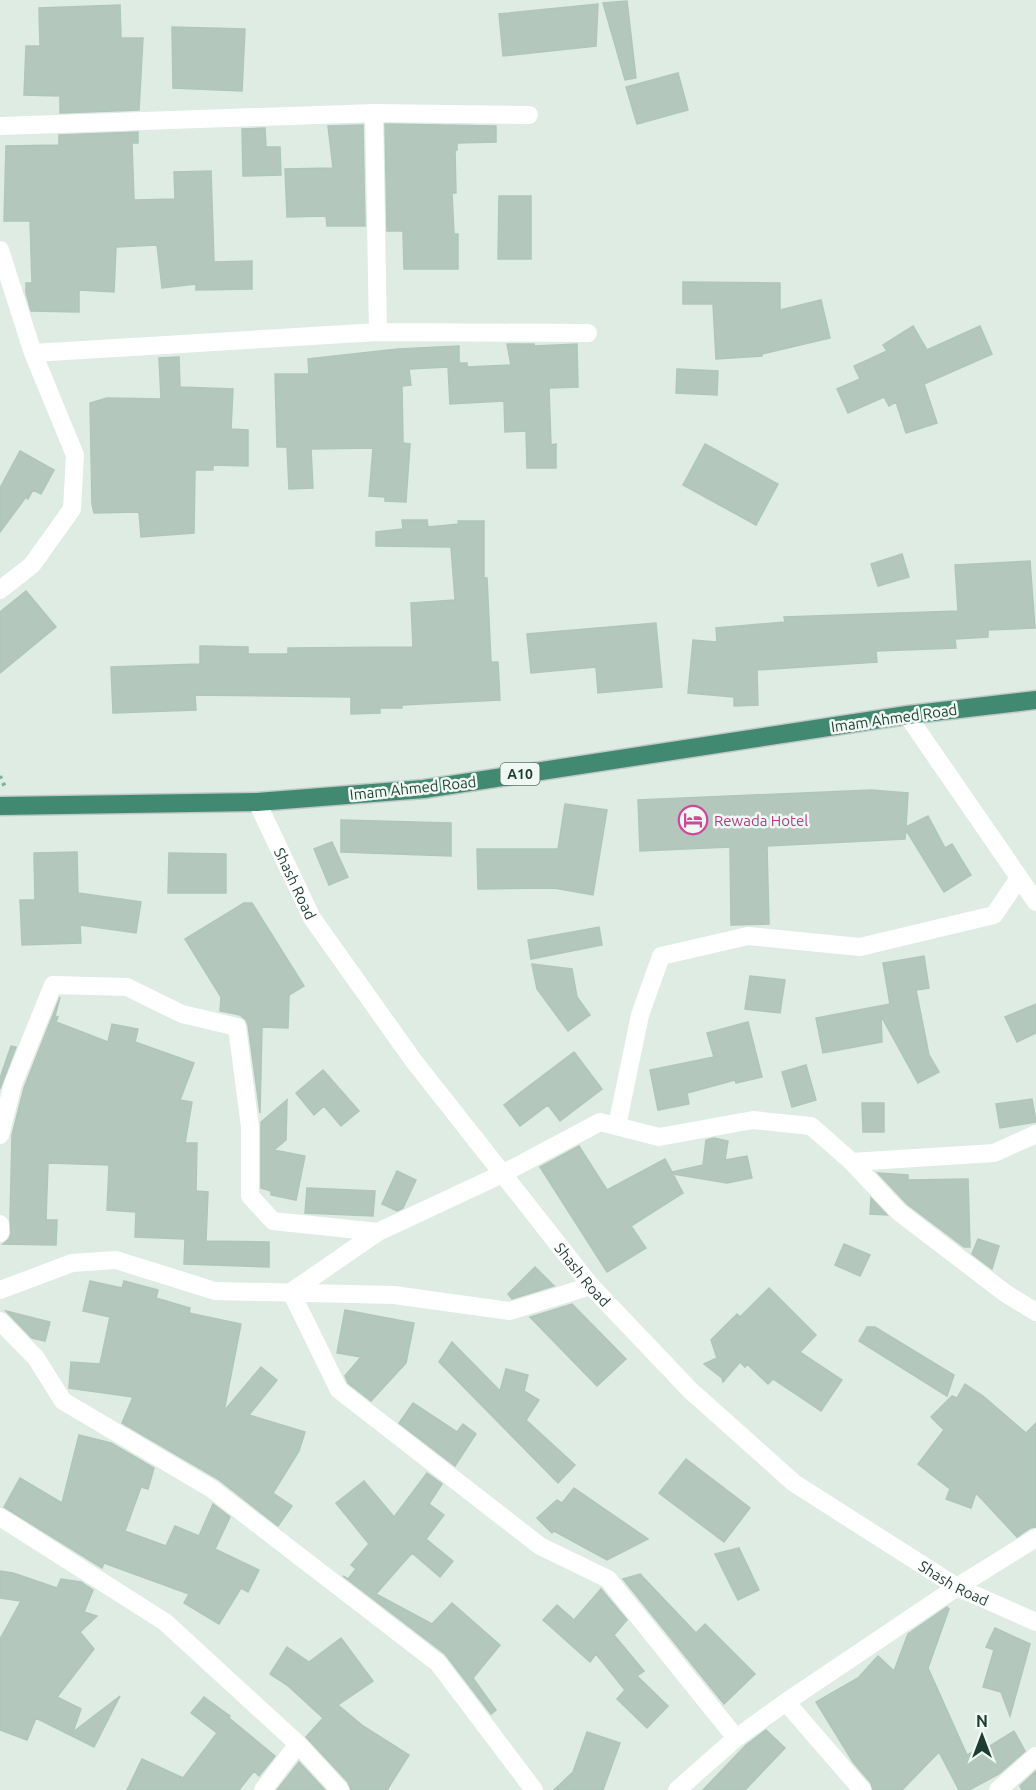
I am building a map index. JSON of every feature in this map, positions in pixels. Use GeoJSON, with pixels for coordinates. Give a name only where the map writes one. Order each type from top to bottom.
{"type":"FeatureCollection","features":[{"type":"Feature","properties":{"kind":"highway","name":"Imam Ahmed Road"},"geometry":{"type":"LineString","coordinates":[[0,806],[257,802],[424,789],[907,715],[1036,700]]}},
{"type":"Feature","properties":{"kind":"street"},"geometry":{"type":"LineString","coordinates":[[374,113],[378,332]]}},
{"type":"Feature","properties":{"kind":"street"},"geometry":{"type":"LineString","coordinates":[[0,126],[374,113],[529,115]]}},
{"type":"Feature","properties":{"kind":"street"},"geometry":{"type":"LineString","coordinates":[[0,250],[33,353],[75,455],[72,509],[32,565],[0,590]]}},
{"type":"Feature","properties":{"kind":"street"},"geometry":{"type":"LineString","coordinates":[[33,353],[378,332],[588,333]]}},
{"type":"Feature","properties":{"kind":"street"},"geometry":{"type":"LineString","coordinates":[[907,715],[1036,902]]}},
{"type":"Feature","properties":{"kind":"street","name":"Shash Road"},"geometry":{"type":"LineString","coordinates":[[257,802],[312,918],[413,1060],[591,1286],[690,1390],[794,1483],[957,1587],[1036,1622]]}},
{"type":"Feature","properties":{"kind":"street"},"geometry":{"type":"LineString","coordinates":[[617,1126],[640,1016],[661,956],[748,936],[860,947],[994,915],[1019,878]]}},
{"type":"Feature","properties":{"kind":"street"},"geometry":{"type":"LineString","coordinates":[[0,1136],[13,1084],[53,985],[127,987],[182,1014],[237,1027],[250,1127],[250,1196],[273,1221],[378,1232]]}},
{"type":"Feature","properties":{"kind":"street"},"geometry":{"type":"LineString","coordinates":[[291,1292],[378,1232],[502,1174],[600,1122],[659,1137],[753,1120],[811,1126],[852,1162],[899,1212],[1005,1293],[1036,1312]]}},
{"type":"Feature","properties":{"kind":"street"},"geometry":{"type":"LineString","coordinates":[[852,1162],[994,1152],[1036,1134]]}},
{"type":"Feature","properties":{"kind":"street"},"geometry":{"type":"LineString","coordinates":[[0,1224],[0,1233]]}},
{"type":"Feature","properties":{"kind":"street"},"geometry":{"type":"LineString","coordinates":[[0,1290],[72,1263],[116,1260],[215,1291],[394,1295],[510,1311],[591,1286]]}},
{"type":"Feature","properties":{"kind":"street"},"geometry":{"type":"LineString","coordinates":[[291,1292],[339,1390],[540,1546],[608,1579],[736,1738]]}},
{"type":"Feature","properties":{"kind":"street"},"geometry":{"type":"LineString","coordinates":[[0,1321],[36,1358],[63,1401],[212,1489],[438,1663],[534,1790]]}},
{"type":"Feature","properties":{"kind":"street"},"geometry":{"type":"LineString","coordinates":[[0,1517],[165,1622],[298,1744],[340,1790]]}},
{"type":"Feature","properties":{"kind":"street"},"geometry":{"type":"LineString","coordinates":[[677,1790],[736,1738],[786,1702],[957,1587],[1036,1538]]}},
{"type":"Feature","properties":{"kind":"street"},"geometry":{"type":"LineString","coordinates":[[786,1702],[862,1790]]}},
{"type":"Feature","properties":{"kind":"street"},"geometry":{"type":"LineString","coordinates":[[263,1790],[298,1744]]}},
{"type":"Feature","properties":{"kind":"street"},"geometry":{"type":"LineString","coordinates":[[998,1790],[1036,1756]]}},
{"type":"Feature","properties":{"kind":"building"},"geometry":{"type":"Polygon","coordinates":[[[627,1],[636,78],[625,80],[603,3],[627,1]]]}},
{"type":"Feature","properties":{"kind":"building"},"geometry":{"type":"Polygon","coordinates":[[[598,4],[596,46],[503,56],[499,14],[598,4]]]}},
{"type":"Feature","properties":{"kind":"building"},"geometry":{"type":"Polygon","coordinates":[[[120,5],[121,38],[143,38],[139,110],[60,113],[60,96],[24,95],[26,46],[40,46],[39,8],[120,5]]]}},
{"type":"Feature","properties":{"kind":"building"},"geometry":{"type":"Polygon","coordinates":[[[172,27],[245,29],[242,91],[173,88],[172,27]]]}},
{"type":"Feature","properties":{"kind":"building"},"geometry":{"type":"Polygon","coordinates":[[[678,73],[688,110],[637,124],[626,87],[678,73]]]}},
{"type":"Feature","properties":{"kind":"building"},"geometry":{"type":"Polygon","coordinates":[[[385,124],[496,126],[496,142],[457,143],[457,150],[455,150],[456,193],[452,193],[454,234],[458,234],[458,269],[404,269],[403,231],[387,231],[385,124]]]}},
{"type":"Feature","properties":{"kind":"building"},"geometry":{"type":"Polygon","coordinates":[[[363,125],[365,226],[327,226],[326,216],[287,217],[285,169],[333,168],[328,126],[363,125]]]}},
{"type":"Feature","properties":{"kind":"building"},"geometry":{"type":"Polygon","coordinates":[[[265,128],[266,147],[280,147],[281,175],[243,176],[242,129],[265,128]]]}},
{"type":"Feature","properties":{"kind":"building"},"geometry":{"type":"Polygon","coordinates":[[[138,132],[138,143],[132,143],[134,200],[175,199],[174,172],[211,171],[214,262],[252,261],[252,289],[196,290],[196,284],[162,288],[157,245],[116,247],[114,292],[79,290],[79,312],[31,311],[26,293],[26,283],[32,283],[30,221],[4,221],[6,146],[59,145],[59,135],[138,132]]]}},
{"type":"Feature","properties":{"kind":"building"},"geometry":{"type":"Polygon","coordinates":[[[499,196],[531,196],[531,259],[498,259],[499,196]]]}},
{"type":"Feature","properties":{"kind":"building"},"geometry":{"type":"Polygon","coordinates":[[[683,282],[780,283],[780,310],[821,300],[830,338],[762,354],[762,356],[716,359],[713,304],[683,304],[683,282]]]}},
{"type":"Feature","properties":{"kind":"building"},"geometry":{"type":"Polygon","coordinates":[[[913,326],[927,350],[980,326],[992,354],[924,384],[937,423],[906,433],[896,402],[889,406],[884,397],[848,413],[837,389],[860,379],[854,366],[887,351],[883,345],[913,326]]]}},
{"type":"Feature","properties":{"kind":"building"},"geometry":{"type":"Polygon","coordinates":[[[507,344],[534,344],[534,346],[577,344],[578,387],[549,388],[551,445],[556,444],[556,468],[527,468],[526,431],[505,432],[504,401],[450,404],[448,367],[409,369],[411,385],[402,386],[403,443],[410,444],[406,502],[385,501],[385,497],[369,496],[373,448],[311,449],[313,488],[289,489],[287,447],[277,447],[275,374],[309,374],[308,359],[398,349],[459,346],[459,363],[467,363],[467,367],[511,365],[507,344]]]}},
{"type":"Feature","properties":{"kind":"building"},"geometry":{"type":"Polygon","coordinates":[[[179,357],[180,387],[233,389],[231,429],[248,430],[248,466],[213,465],[213,470],[195,470],[194,533],[141,537],[139,512],[94,513],[90,403],[107,398],[161,399],[159,358],[179,357]]]}},
{"type":"Feature","properties":{"kind":"building"},"geometry":{"type":"Polygon","coordinates":[[[677,369],[718,371],[717,395],[676,393],[677,369]]]}},
{"type":"Feature","properties":{"kind":"building"},"geometry":{"type":"Polygon","coordinates":[[[705,444],[778,484],[756,525],[683,485],[705,444]]]}},
{"type":"Feature","properties":{"kind":"building"},"geometry":{"type":"Polygon","coordinates":[[[20,451],[54,470],[41,494],[33,490],[0,532],[0,488],[20,451]]]}},
{"type":"Feature","properties":{"kind":"building"},"geometry":{"type":"Polygon","coordinates":[[[402,520],[427,520],[428,527],[459,524],[458,521],[484,521],[484,578],[487,578],[491,662],[498,662],[500,700],[402,705],[402,708],[380,708],[380,713],[351,714],[351,697],[195,695],[196,710],[113,713],[111,667],[200,664],[200,646],[248,647],[248,654],[288,654],[288,648],[413,647],[411,603],[455,600],[451,547],[376,546],[376,532],[403,529],[402,520]]]}},
{"type":"Feature","properties":{"kind":"building"},"geometry":{"type":"Polygon","coordinates":[[[902,554],[909,577],[878,586],[871,564],[902,554]]]}},
{"type":"Feature","properties":{"kind":"building"},"geometry":{"type":"Polygon","coordinates":[[[1030,561],[1035,628],[988,630],[988,637],[955,639],[956,648],[876,651],[877,662],[757,670],[758,705],[734,706],[734,697],[688,693],[693,640],[717,642],[716,628],[785,622],[784,617],[958,611],[955,565],[1030,561]]]}},
{"type":"Feature","properties":{"kind":"building"},"geometry":{"type":"Polygon","coordinates":[[[26,591],[56,627],[0,673],[0,612],[26,591]]]}},
{"type":"Feature","properties":{"kind":"building"},"geometry":{"type":"Polygon","coordinates":[[[656,623],[662,687],[598,693],[596,667],[531,673],[527,634],[656,623]]]}},
{"type":"Feature","properties":{"kind":"building"},"geometry":{"type":"Polygon","coordinates":[[[871,790],[908,793],[906,827],[928,816],[945,848],[952,844],[971,875],[944,892],[906,830],[905,839],[767,846],[769,924],[731,925],[730,847],[640,851],[638,800],[871,790]]]}},
{"type":"Feature","properties":{"kind":"building"},"geometry":{"type":"Polygon","coordinates":[[[565,804],[607,810],[593,895],[554,888],[478,889],[477,849],[558,849],[565,804]]]}},
{"type":"Feature","properties":{"kind":"building"},"geometry":{"type":"Polygon","coordinates":[[[341,820],[451,823],[451,856],[341,852],[341,820]]]}},
{"type":"Feature","properties":{"kind":"building"},"geometry":{"type":"Polygon","coordinates":[[[332,842],[348,877],[329,885],[314,849],[332,842]]]}},
{"type":"Feature","properties":{"kind":"building"},"geometry":{"type":"Polygon","coordinates":[[[77,852],[78,893],[141,902],[136,933],[80,925],[81,943],[22,945],[20,900],[35,900],[34,853],[77,852]]]}},
{"type":"Feature","properties":{"kind":"building"},"geometry":{"type":"Polygon","coordinates":[[[169,853],[226,854],[226,893],[168,893],[169,853]]]}},
{"type":"Feature","properties":{"kind":"building"},"geometry":{"type":"Polygon","coordinates":[[[244,903],[252,903],[304,986],[289,995],[288,1028],[262,1027],[260,1113],[246,1020],[240,1015],[220,1011],[221,997],[185,939],[244,903]]]}},
{"type":"Feature","properties":{"kind":"building"},"geometry":{"type":"Polygon","coordinates":[[[599,927],[602,945],[531,959],[528,940],[599,927]]]}},
{"type":"Feature","properties":{"kind":"building"},"geometry":{"type":"Polygon","coordinates":[[[924,956],[929,988],[916,990],[929,1055],[939,1072],[918,1083],[881,1016],[882,1042],[823,1053],[816,1018],[890,1004],[883,963],[924,956]]]}},
{"type":"Feature","properties":{"kind":"building"},"geometry":{"type":"Polygon","coordinates":[[[532,964],[572,969],[577,997],[590,1015],[568,1031],[537,989],[532,964]]]}},
{"type":"Feature","properties":{"kind":"building"},"geometry":{"type":"Polygon","coordinates":[[[750,976],[785,980],[780,1013],[745,1009],[750,976]]]}},
{"type":"Feature","properties":{"kind":"building"},"geometry":{"type":"Polygon","coordinates":[[[60,997],[55,1016],[58,1017],[56,1022],[108,1042],[112,1024],[138,1029],[135,1042],[194,1063],[180,1100],[192,1102],[185,1143],[197,1143],[196,1191],[208,1192],[206,1241],[269,1242],[269,1267],[184,1264],[185,1239],[135,1237],[136,1212],[107,1210],[109,1165],[48,1163],[46,1220],[57,1220],[56,1245],[3,1244],[9,1239],[11,1233],[12,1135],[24,1088],[60,997]]]}},
{"type":"Feature","properties":{"kind":"building"},"geometry":{"type":"Polygon","coordinates":[[[1036,1004],[1036,1033],[1017,1042],[1005,1017],[1036,1004]]]}},
{"type":"Feature","properties":{"kind":"building"},"geometry":{"type":"Polygon","coordinates":[[[748,1022],[762,1077],[736,1083],[735,1080],[687,1093],[689,1104],[658,1110],[650,1070],[714,1057],[707,1033],[748,1022]]]}},
{"type":"Feature","properties":{"kind":"building"},"geometry":{"type":"Polygon","coordinates":[[[11,1046],[16,1047],[0,1089],[0,1078],[11,1046]]]}},
{"type":"Feature","properties":{"kind":"building"},"geometry":{"type":"Polygon","coordinates":[[[574,1052],[602,1089],[560,1121],[548,1105],[520,1126],[504,1105],[574,1052]]]}},
{"type":"Feature","properties":{"kind":"building"},"geometry":{"type":"Polygon","coordinates":[[[806,1065],[816,1100],[792,1107],[782,1072],[806,1065]]]}},
{"type":"Feature","properties":{"kind":"building"},"geometry":{"type":"Polygon","coordinates":[[[323,1070],[359,1111],[341,1126],[324,1106],[314,1115],[296,1093],[323,1070]]]}},
{"type":"Feature","properties":{"kind":"building"},"geometry":{"type":"Polygon","coordinates":[[[1032,1099],[1036,1122],[1000,1128],[996,1104],[1032,1099]]]}},
{"type":"Feature","properties":{"kind":"building"},"geometry":{"type":"Polygon","coordinates":[[[287,1100],[286,1140],[274,1150],[305,1156],[296,1200],[271,1195],[271,1191],[261,1188],[261,1122],[287,1100]]]}},
{"type":"Feature","properties":{"kind":"building"},"geometry":{"type":"Polygon","coordinates":[[[862,1103],[884,1103],[884,1132],[863,1132],[862,1103]]]}},
{"type":"Feature","properties":{"kind":"building"},"geometry":{"type":"Polygon","coordinates":[[[714,1138],[728,1141],[725,1160],[747,1156],[752,1178],[727,1183],[673,1174],[683,1193],[631,1226],[646,1248],[607,1272],[540,1167],[579,1146],[607,1190],[665,1159],[672,1172],[703,1165],[706,1140],[714,1138]]]}},
{"type":"Feature","properties":{"kind":"building"},"geometry":{"type":"Polygon","coordinates":[[[397,1171],[416,1180],[403,1208],[397,1211],[382,1204],[397,1171]]]}},
{"type":"Feature","properties":{"kind":"building"},"geometry":{"type":"Polygon","coordinates":[[[878,1173],[908,1175],[908,1180],[968,1179],[970,1247],[964,1247],[907,1204],[878,1173]]]}},
{"type":"Feature","properties":{"kind":"building"},"geometry":{"type":"Polygon","coordinates":[[[307,1188],[375,1191],[373,1216],[305,1213],[307,1188]]]}},
{"type":"Feature","properties":{"kind":"building"},"geometry":{"type":"Polygon","coordinates":[[[871,1198],[887,1215],[870,1214],[871,1198]]]}},
{"type":"Feature","properties":{"kind":"building"},"geometry":{"type":"Polygon","coordinates":[[[978,1239],[999,1246],[992,1269],[972,1254],[978,1239]]]}},
{"type":"Feature","properties":{"kind":"building"},"geometry":{"type":"Polygon","coordinates":[[[844,1244],[870,1255],[860,1276],[835,1265],[844,1244]]]}},
{"type":"Feature","properties":{"kind":"building"},"geometry":{"type":"Polygon","coordinates":[[[535,1267],[554,1286],[512,1299],[508,1294],[535,1267]]]}},
{"type":"Feature","properties":{"kind":"building"},"geometry":{"type":"Polygon","coordinates":[[[90,1281],[122,1288],[124,1281],[158,1290],[156,1298],[190,1308],[189,1313],[241,1324],[224,1411],[261,1367],[277,1380],[249,1415],[305,1432],[299,1451],[273,1493],[292,1506],[278,1526],[218,1479],[122,1423],[133,1397],[69,1388],[71,1362],[100,1364],[110,1317],[83,1311],[90,1281]]]}},
{"type":"Feature","properties":{"kind":"building"},"geometry":{"type":"Polygon","coordinates":[[[769,1288],[816,1335],[800,1352],[842,1380],[821,1411],[773,1379],[768,1384],[747,1364],[745,1367],[740,1362],[723,1382],[722,1378],[704,1364],[717,1358],[711,1340],[737,1314],[740,1317],[769,1288]]]}},
{"type":"Feature","properties":{"kind":"building"},"geometry":{"type":"Polygon","coordinates":[[[572,1304],[626,1359],[597,1386],[530,1317],[572,1304]]]}},
{"type":"Feature","properties":{"kind":"building"},"geometry":{"type":"Polygon","coordinates":[[[345,1310],[414,1323],[406,1363],[371,1401],[348,1383],[345,1376],[361,1357],[337,1353],[345,1310]]]}},
{"type":"Feature","properties":{"kind":"building"},"geometry":{"type":"Polygon","coordinates":[[[6,1311],[50,1322],[45,1341],[32,1338],[6,1311]]]}},
{"type":"Feature","properties":{"kind":"building"},"geometry":{"type":"Polygon","coordinates":[[[867,1327],[875,1327],[954,1375],[947,1396],[859,1341],[867,1327]]]}},
{"type":"Feature","properties":{"kind":"building"},"geometry":{"type":"Polygon","coordinates":[[[452,1342],[500,1391],[506,1369],[528,1375],[524,1391],[539,1400],[526,1420],[575,1465],[558,1483],[439,1362],[452,1342]]]}},
{"type":"Feature","properties":{"kind":"building"},"geometry":{"type":"Polygon","coordinates":[[[965,1384],[983,1396],[1026,1433],[1036,1423],[1036,1527],[1030,1528],[1017,1537],[976,1493],[971,1508],[946,1499],[950,1489],[918,1464],[944,1430],[931,1417],[952,1396],[957,1398],[965,1384]]]}},
{"type":"Feature","properties":{"kind":"building"},"geometry":{"type":"Polygon","coordinates":[[[413,1403],[457,1432],[463,1424],[476,1434],[455,1466],[399,1423],[413,1403]]]}},
{"type":"Feature","properties":{"kind":"building"},"geometry":{"type":"Polygon","coordinates":[[[79,1435],[111,1443],[154,1468],[148,1489],[141,1487],[125,1531],[166,1546],[175,1526],[199,1536],[213,1504],[230,1517],[215,1549],[259,1570],[248,1592],[241,1588],[219,1624],[184,1603],[189,1594],[104,1563],[102,1568],[4,1507],[20,1478],[62,1503],[79,1435]]]}},
{"type":"Feature","properties":{"kind":"building"},"geometry":{"type":"Polygon","coordinates":[[[686,1459],[750,1508],[724,1542],[659,1493],[686,1459]]]}},
{"type":"Feature","properties":{"kind":"building"},"geometry":{"type":"Polygon","coordinates":[[[427,1473],[442,1484],[429,1504],[444,1515],[426,1539],[453,1561],[440,1577],[412,1553],[376,1594],[432,1624],[452,1603],[500,1645],[473,1678],[496,1710],[491,1714],[445,1654],[343,1576],[348,1579],[356,1569],[351,1565],[369,1544],[336,1503],[364,1481],[394,1517],[427,1473]]]}},
{"type":"Feature","properties":{"kind":"building"},"geometry":{"type":"Polygon","coordinates":[[[574,1488],[648,1539],[607,1560],[554,1531],[552,1533],[537,1518],[557,1500],[562,1503],[574,1488]]]}},
{"type":"Feature","properties":{"kind":"building"},"geometry":{"type":"Polygon","coordinates":[[[739,1548],[759,1590],[738,1600],[715,1554],[739,1548]]]}},
{"type":"Feature","properties":{"kind":"building"},"geometry":{"type":"Polygon","coordinates":[[[0,1571],[57,1588],[61,1579],[81,1582],[93,1590],[84,1612],[97,1616],[80,1632],[94,1649],[57,1697],[81,1709],[73,1732],[120,1696],[94,1747],[36,1718],[27,1740],[0,1730],[0,1639],[21,1601],[0,1598],[0,1571]]]}},
{"type":"Feature","properties":{"kind":"building"},"geometry":{"type":"Polygon","coordinates":[[[640,1574],[696,1633],[705,1624],[755,1674],[724,1704],[623,1579],[640,1574]]]}},
{"type":"Feature","properties":{"kind":"building"},"geometry":{"type":"Polygon","coordinates":[[[601,1589],[627,1620],[614,1635],[644,1671],[637,1676],[668,1706],[647,1728],[617,1699],[625,1690],[596,1654],[590,1662],[543,1620],[557,1605],[574,1620],[601,1589]]]}},
{"type":"Feature","properties":{"kind":"building"},"geometry":{"type":"Polygon","coordinates":[[[947,1607],[949,1609],[928,1668],[967,1755],[975,1751],[977,1754],[1014,1731],[1025,1751],[999,1774],[969,1790],[959,1790],[939,1752],[902,1790],[873,1790],[871,1783],[853,1762],[816,1702],[858,1678],[878,1656],[894,1671],[908,1634],[947,1607]]]}},
{"type":"Feature","properties":{"kind":"building"},"geometry":{"type":"Polygon","coordinates":[[[995,1628],[1030,1644],[1010,1716],[1001,1692],[983,1687],[994,1650],[986,1647],[995,1628]]]}},
{"type":"Feature","properties":{"kind":"building"},"geometry":{"type":"Polygon","coordinates":[[[341,1638],[373,1681],[338,1705],[363,1726],[409,1755],[387,1790],[351,1790],[348,1782],[306,1737],[323,1718],[287,1685],[270,1674],[287,1647],[309,1662],[341,1638]]]}},
{"type":"Feature","properties":{"kind":"building"},"geometry":{"type":"Polygon","coordinates":[[[204,1697],[230,1716],[229,1718],[275,1756],[259,1776],[254,1771],[239,1790],[127,1790],[142,1759],[183,1778],[217,1733],[191,1713],[204,1697]]]}},
{"type":"Feature","properties":{"kind":"building"},"geometry":{"type":"Polygon","coordinates":[[[766,1730],[785,1748],[745,1790],[703,1790],[746,1745],[766,1730]]]}},
{"type":"Feature","properties":{"kind":"building"},"geometry":{"type":"Polygon","coordinates":[[[587,1732],[620,1743],[603,1790],[554,1790],[573,1772],[587,1732]]]}},
{"type":"Feature","properties":{"kind":"building"},"geometry":{"type":"Polygon","coordinates":[[[299,1762],[325,1790],[277,1790],[299,1762]]]}},
{"type":"Feature","properties":{"kind":"building"},"geometry":{"type":"Polygon","coordinates":[[[1036,1771],[1036,1790],[1022,1790],[1020,1786],[1036,1771]]]}},
{"type":"Feature","properties":{"kind":"place","name":"Rewada Hotel"},"geometry":{"type":"Point","coordinates":[693,820]}}]}
